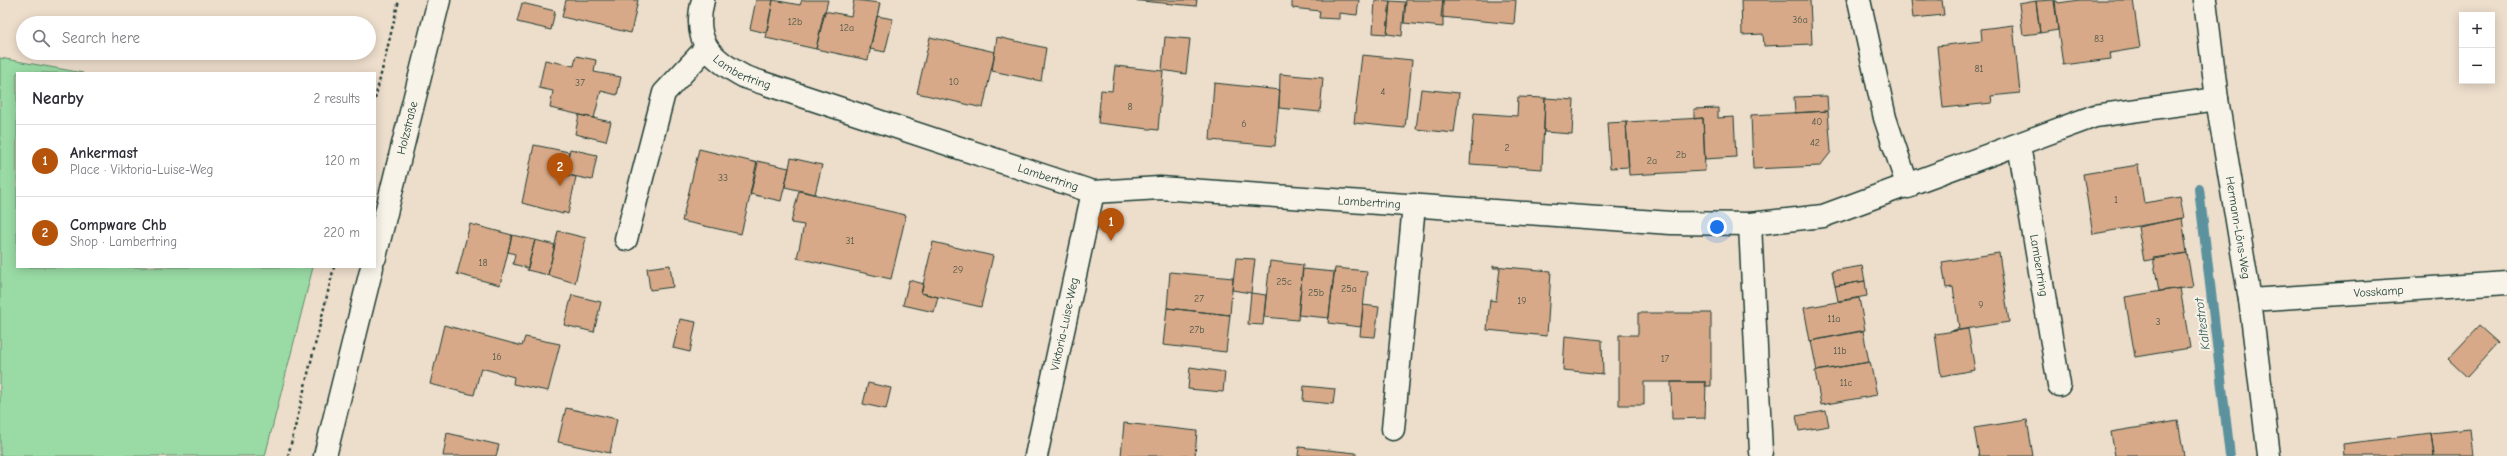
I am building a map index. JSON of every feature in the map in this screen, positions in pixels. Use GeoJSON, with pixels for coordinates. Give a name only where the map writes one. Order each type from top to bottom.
{"type":"FeatureCollection","features":[{"type":"Feature","properties":{"kind":"street","name":"Holzstraße"},"geometry":{"type":"LineString","coordinates":[[376,253],[439,0]]}},
{"type":"Feature","properties":{"kind":"street","name":"Lambertring"},"geometry":{"type":"LineString","coordinates":[[703,0],[700,13],[700,29],[706,48],[721,64],[745,77],[1093,192],[1160,188],[1671,223],[1750,224],[1823,216],[1908,187],[2095,116],[2218,99]]}},
{"type":"Feature","properties":{"kind":"street"},"geometry":{"type":"LineString","coordinates":[[1859,0],[1885,118],[1908,187]]}},
{"type":"Feature","properties":{"kind":"street","name":"Hermann-Löns-Weg"},"geometry":{"type":"LineString","coordinates":[[2205,0],[2218,99],[2250,300],[2269,456]]}},
{"type":"Feature","properties":{"kind":"street","name":"Lambertring"},"geometry":{"type":"LineString","coordinates":[[626,239],[664,93],[706,48]]}},
{"type":"Feature","properties":{"kind":"street","name":"Lambertring"},"geometry":{"type":"LineString","coordinates":[[2019,146],[2059,385]]}},
{"type":"Feature","properties":{"kind":"street","name":"Viktoria-Luise-Weg"},"geometry":{"type":"LineString","coordinates":[[1036,456],[1093,192]]}},
{"type":"Feature","properties":{"kind":"street","name":"Lambertring"},"geometry":{"type":"LineString","coordinates":[[1393,429],[1414,205]]}},
{"type":"Feature","properties":{"kind":"street"},"geometry":{"type":"LineString","coordinates":[[1750,224],[1761,452]]}},
{"type":"Feature","properties":{"kind":"street"},"geometry":{"type":"LineString","coordinates":[[325,456],[372,268]]}},
{"type":"Feature","properties":{"kind":"street","name":"Vosskamp"},"geometry":{"type":"LineString","coordinates":[[2250,300],[2507,283]]}},
{"type":"Feature","properties":{"kind":"path"},"geometry":{"type":"LineString","coordinates":[[376,96],[399,0]]}},
{"type":"Feature","properties":{"kind":"path"},"geometry":{"type":"LineString","coordinates":[[288,456],[334,268]]}},
{"type":"Feature","properties":{"kind":"green space"},"geometry":{"type":"Polygon","coordinates":[[[0,58],[77,72],[16,72],[16,268],[313,268],[265,456],[0,456],[0,58]]]}},
{"type":"Feature","properties":{"kind":"building"},"geometry":{"type":"Polygon","coordinates":[[[566,0],[638,0],[631,33],[562,17],[566,0]]]}},
{"type":"Feature","properties":{"kind":"building"},"geometry":{"type":"Polygon","coordinates":[[[756,0],[773,0],[766,33],[750,29],[756,0]]]}},
{"type":"Feature","properties":{"kind":"building"},"geometry":{"type":"Polygon","coordinates":[[[773,0],[800,5],[802,0],[828,0],[816,49],[766,38],[773,0]]]}},
{"type":"Feature","properties":{"kind":"building"},"geometry":{"type":"Polygon","coordinates":[[[854,0],[880,3],[868,60],[816,49],[824,11],[851,16],[854,0]]]}},
{"type":"Feature","properties":{"kind":"building"},"geometry":{"type":"Polygon","coordinates":[[[1130,0],[1197,0],[1196,6],[1130,0]]]}},
{"type":"Feature","properties":{"kind":"building"},"geometry":{"type":"Polygon","coordinates":[[[1292,0],[1359,0],[1357,15],[1339,13],[1339,19],[1319,18],[1320,11],[1292,8],[1292,0]]]}},
{"type":"Feature","properties":{"kind":"building"},"geometry":{"type":"Polygon","coordinates":[[[1375,0],[1390,1],[1387,34],[1373,33],[1375,0]]]}},
{"type":"Feature","properties":{"kind":"building"},"geometry":{"type":"Polygon","coordinates":[[[1406,0],[1443,0],[1443,27],[1404,23],[1406,0]]]}},
{"type":"Feature","properties":{"kind":"building"},"geometry":{"type":"Polygon","coordinates":[[[1443,0],[1516,0],[1514,24],[1441,17],[1443,0]]]}},
{"type":"Feature","properties":{"kind":"building"},"geometry":{"type":"Polygon","coordinates":[[[1741,0],[1810,0],[1812,44],[1764,46],[1763,34],[1742,35],[1741,0]]]}},
{"type":"Feature","properties":{"kind":"building"},"geometry":{"type":"Polygon","coordinates":[[[1911,0],[1942,0],[1944,15],[1913,18],[1911,0]]]}},
{"type":"Feature","properties":{"kind":"building"},"geometry":{"type":"Polygon","coordinates":[[[2055,0],[2058,30],[2040,33],[2036,1],[2055,0]]]}},
{"type":"Feature","properties":{"kind":"building"},"geometry":{"type":"Polygon","coordinates":[[[2080,0],[2133,0],[2140,48],[2110,53],[2111,59],[2063,65],[2054,1],[2057,1],[2058,3],[2080,0]]]}},
{"type":"Feature","properties":{"kind":"building"},"geometry":{"type":"Polygon","coordinates":[[[1390,1],[1405,2],[1402,36],[1387,34],[1390,1]]]}},
{"type":"Feature","properties":{"kind":"building"},"geometry":{"type":"Polygon","coordinates":[[[2036,1],[2040,33],[2023,35],[2019,4],[2036,1]]]}},
{"type":"Feature","properties":{"kind":"building"},"geometry":{"type":"Polygon","coordinates":[[[522,3],[555,11],[551,30],[517,22],[522,3]]]}},
{"type":"Feature","properties":{"kind":"building"},"geometry":{"type":"Polygon","coordinates":[[[877,16],[893,19],[885,52],[870,49],[877,16]]]}},
{"type":"Feature","properties":{"kind":"building"},"geometry":{"type":"Polygon","coordinates":[[[2013,25],[2020,93],[1991,96],[1992,103],[1943,108],[1937,46],[1982,41],[1981,29],[2013,25]]]}},
{"type":"Feature","properties":{"kind":"building"},"geometry":{"type":"Polygon","coordinates":[[[930,37],[995,52],[983,108],[917,93],[930,37]]]}},
{"type":"Feature","properties":{"kind":"building"},"geometry":{"type":"Polygon","coordinates":[[[997,37],[1046,48],[1041,81],[992,71],[997,37]]]}},
{"type":"Feature","properties":{"kind":"building"},"geometry":{"type":"Polygon","coordinates":[[[1165,37],[1190,39],[1186,74],[1162,70],[1165,37]]]}},
{"type":"Feature","properties":{"kind":"building"},"geometry":{"type":"Polygon","coordinates":[[[1362,55],[1412,60],[1405,128],[1354,123],[1362,55]]]}},
{"type":"Feature","properties":{"kind":"building"},"geometry":{"type":"Polygon","coordinates":[[[576,56],[596,60],[594,72],[621,77],[617,95],[601,91],[594,118],[550,108],[553,91],[539,88],[545,60],[574,66],[576,56]]]}},
{"type":"Feature","properties":{"kind":"building"},"geometry":{"type":"Polygon","coordinates":[[[1115,66],[1163,71],[1158,130],[1098,123],[1101,90],[1112,91],[1115,66]]]}},
{"type":"Feature","properties":{"kind":"building"},"geometry":{"type":"Polygon","coordinates":[[[1280,74],[1323,78],[1320,112],[1279,108],[1280,74]]]}},
{"type":"Feature","properties":{"kind":"building"},"geometry":{"type":"Polygon","coordinates":[[[1214,83],[1280,90],[1275,146],[1210,140],[1214,83]]]}},
{"type":"Feature","properties":{"kind":"building"},"geometry":{"type":"Polygon","coordinates":[[[1421,89],[1459,93],[1454,133],[1416,129],[1421,89]]]}},
{"type":"Feature","properties":{"kind":"building"},"geometry":{"type":"Polygon","coordinates":[[[1827,96],[1828,111],[1795,113],[1794,97],[1827,96]]]}},
{"type":"Feature","properties":{"kind":"building"},"geometry":{"type":"Polygon","coordinates":[[[1518,97],[1545,98],[1542,169],[1470,164],[1474,113],[1517,116],[1518,97]]]}},
{"type":"Feature","properties":{"kind":"building"},"geometry":{"type":"Polygon","coordinates":[[[1545,98],[1574,100],[1572,134],[1544,132],[1545,98]]]}},
{"type":"Feature","properties":{"kind":"building"},"geometry":{"type":"Polygon","coordinates":[[[1718,108],[1718,118],[1734,117],[1736,157],[1705,159],[1703,118],[1694,119],[1694,109],[1718,108]]]}},
{"type":"Feature","properties":{"kind":"building"},"geometry":{"type":"Polygon","coordinates":[[[1828,111],[1831,152],[1820,166],[1753,169],[1751,115],[1828,111]]]}},
{"type":"Feature","properties":{"kind":"building"},"geometry":{"type":"Polygon","coordinates":[[[579,115],[611,122],[606,141],[575,134],[579,115]]]}},
{"type":"Feature","properties":{"kind":"building"},"geometry":{"type":"Polygon","coordinates":[[[1703,118],[1705,171],[1629,175],[1626,122],[1703,118]]]}},
{"type":"Feature","properties":{"kind":"building"},"geometry":{"type":"Polygon","coordinates":[[[1626,122],[1629,167],[1610,168],[1607,123],[1626,122]]]}},
{"type":"Feature","properties":{"kind":"building"},"geometry":{"type":"Polygon","coordinates":[[[534,145],[569,152],[564,174],[576,177],[568,214],[522,203],[534,145]]]}},
{"type":"Feature","properties":{"kind":"building"},"geometry":{"type":"Polygon","coordinates":[[[570,149],[597,155],[592,180],[564,174],[570,149]]]}},
{"type":"Feature","properties":{"kind":"building"},"geometry":{"type":"Polygon","coordinates":[[[699,149],[758,163],[741,234],[682,221],[699,149]]]}},
{"type":"Feature","properties":{"kind":"building"},"geometry":{"type":"Polygon","coordinates":[[[791,158],[822,165],[815,194],[785,187],[791,158]]]}},
{"type":"Feature","properties":{"kind":"building"},"geometry":{"type":"Polygon","coordinates":[[[757,161],[789,168],[781,201],[750,194],[757,161]]]}},
{"type":"Feature","properties":{"kind":"building"},"geometry":{"type":"Polygon","coordinates":[[[2138,165],[2144,203],[2180,197],[2184,218],[2093,234],[2083,174],[2138,165]]]}},
{"type":"Feature","properties":{"kind":"building"},"geometry":{"type":"Polygon","coordinates":[[[799,191],[906,215],[891,279],[797,258],[804,225],[791,223],[799,191]]]}},
{"type":"Feature","properties":{"kind":"building"},"geometry":{"type":"Polygon","coordinates":[[[2182,218],[2187,253],[2144,261],[2138,227],[2182,218]]]}},
{"type":"Feature","properties":{"kind":"building"},"geometry":{"type":"Polygon","coordinates":[[[470,224],[512,235],[500,285],[457,274],[470,224]]]}},
{"type":"Feature","properties":{"kind":"building"},"geometry":{"type":"Polygon","coordinates":[[[558,231],[586,238],[575,283],[548,275],[558,231]]]}},
{"type":"Feature","properties":{"kind":"building"},"geometry":{"type":"Polygon","coordinates":[[[512,235],[535,240],[528,268],[513,264],[515,254],[508,252],[512,235]]]}},
{"type":"Feature","properties":{"kind":"building"},"geometry":{"type":"Polygon","coordinates":[[[535,240],[555,245],[548,275],[527,270],[535,240]]]}},
{"type":"Feature","properties":{"kind":"building"},"geometry":{"type":"Polygon","coordinates":[[[933,242],[993,256],[981,307],[921,293],[933,242]]]}},
{"type":"Feature","properties":{"kind":"building"},"geometry":{"type":"Polygon","coordinates":[[[1999,253],[2009,322],[1952,331],[1959,328],[1953,287],[1946,288],[1942,262],[1999,253]]]}},
{"type":"Feature","properties":{"kind":"building"},"geometry":{"type":"Polygon","coordinates":[[[2187,253],[2193,287],[2159,291],[2153,258],[2187,253]]]}},
{"type":"Feature","properties":{"kind":"building"},"geometry":{"type":"Polygon","coordinates":[[[1236,258],[1255,259],[1251,293],[1232,290],[1236,258]]]}},
{"type":"Feature","properties":{"kind":"building"},"geometry":{"type":"Polygon","coordinates":[[[1270,261],[1303,265],[1298,320],[1264,317],[1270,261]]]}},
{"type":"Feature","properties":{"kind":"building"},"geometry":{"type":"Polygon","coordinates":[[[670,265],[673,287],[650,290],[647,268],[670,265]]]}},
{"type":"Feature","properties":{"kind":"building"},"geometry":{"type":"Polygon","coordinates":[[[1493,266],[1551,271],[1547,336],[1487,330],[1490,300],[1496,301],[1500,268],[1493,268],[1493,266]]]}},
{"type":"Feature","properties":{"kind":"building"},"geometry":{"type":"Polygon","coordinates":[[[1862,266],[1865,281],[1835,286],[1832,271],[1862,266]]]}},
{"type":"Feature","properties":{"kind":"building"},"geometry":{"type":"Polygon","coordinates":[[[1335,268],[1367,271],[1361,327],[1328,323],[1335,268]]]}},
{"type":"Feature","properties":{"kind":"building"},"geometry":{"type":"Polygon","coordinates":[[[1303,269],[1334,272],[1329,318],[1298,315],[1303,269]]]}},
{"type":"Feature","properties":{"kind":"building"},"geometry":{"type":"Polygon","coordinates":[[[1170,272],[1233,278],[1230,315],[1167,308],[1170,272]]]}},
{"type":"Feature","properties":{"kind":"building"},"geometry":{"type":"Polygon","coordinates":[[[909,280],[924,284],[921,293],[938,297],[934,312],[903,305],[909,280]]]}},
{"type":"Feature","properties":{"kind":"building"},"geometry":{"type":"Polygon","coordinates":[[[1865,281],[1867,296],[1838,301],[1835,286],[1865,281]]]}},
{"type":"Feature","properties":{"kind":"building"},"geometry":{"type":"Polygon","coordinates":[[[2180,288],[2190,348],[2135,357],[2125,297],[2180,288]]]}},
{"type":"Feature","properties":{"kind":"building"},"geometry":{"type":"Polygon","coordinates":[[[1251,293],[1266,295],[1263,325],[1248,324],[1251,293]]]}},
{"type":"Feature","properties":{"kind":"building"},"geometry":{"type":"Polygon","coordinates":[[[572,295],[601,302],[594,332],[564,325],[572,295]]]}},
{"type":"Feature","properties":{"kind":"building"},"geometry":{"type":"Polygon","coordinates":[[[1859,298],[1865,330],[1810,341],[1804,308],[1859,298]]]}},
{"type":"Feature","properties":{"kind":"building"},"geometry":{"type":"Polygon","coordinates":[[[1363,305],[1379,307],[1375,337],[1360,336],[1363,305]]]}},
{"type":"Feature","properties":{"kind":"building"},"geometry":{"type":"Polygon","coordinates":[[[1167,308],[1230,315],[1226,352],[1163,345],[1167,308]]]}},
{"type":"Feature","properties":{"kind":"building"},"geometry":{"type":"Polygon","coordinates":[[[1638,313],[1711,313],[1711,386],[1705,386],[1706,382],[1644,382],[1644,405],[1619,405],[1619,335],[1638,335],[1638,313]]]}},
{"type":"Feature","properties":{"kind":"building"},"geometry":{"type":"Polygon","coordinates":[[[680,319],[696,322],[690,352],[673,348],[680,319]]]}},
{"type":"Feature","properties":{"kind":"building"},"geometry":{"type":"Polygon","coordinates":[[[444,325],[522,346],[525,337],[560,344],[548,391],[513,384],[514,377],[481,368],[474,395],[430,384],[444,325]]]}},
{"type":"Feature","properties":{"kind":"building"},"geometry":{"type":"Polygon","coordinates":[[[2479,326],[2498,343],[2467,377],[2448,359],[2479,326]]]}},
{"type":"Feature","properties":{"kind":"building"},"geometry":{"type":"Polygon","coordinates":[[[1968,329],[1975,370],[1941,376],[1935,334],[1968,329]]]}},
{"type":"Feature","properties":{"kind":"building"},"geometry":{"type":"Polygon","coordinates":[[[1863,331],[1869,362],[1817,371],[1811,341],[1863,331]]]}},
{"type":"Feature","properties":{"kind":"building"},"geometry":{"type":"Polygon","coordinates":[[[1565,336],[1602,340],[1603,374],[1563,370],[1565,336]]]}},
{"type":"Feature","properties":{"kind":"building"},"geometry":{"type":"Polygon","coordinates":[[[1870,362],[1877,395],[1821,405],[1815,371],[1870,362]]]}},
{"type":"Feature","properties":{"kind":"building"},"geometry":{"type":"Polygon","coordinates":[[[1190,367],[1225,372],[1223,392],[1188,389],[1190,367]]]}},
{"type":"Feature","properties":{"kind":"building"},"geometry":{"type":"Polygon","coordinates":[[[1671,382],[1706,382],[1705,418],[1672,419],[1671,382]]]}},
{"type":"Feature","properties":{"kind":"building"},"geometry":{"type":"Polygon","coordinates":[[[868,383],[891,388],[886,409],[863,404],[868,383]]]}},
{"type":"Feature","properties":{"kind":"building"},"geometry":{"type":"Polygon","coordinates":[[[1304,386],[1335,389],[1333,404],[1303,401],[1304,386]]]}},
{"type":"Feature","properties":{"kind":"building"},"geometry":{"type":"Polygon","coordinates":[[[566,408],[617,419],[610,453],[558,442],[566,408]]]}},
{"type":"Feature","properties":{"kind":"building"},"geometry":{"type":"Polygon","coordinates":[[[1826,411],[1829,426],[1799,431],[1796,416],[1826,411]]]}},
{"type":"Feature","properties":{"kind":"building"},"geometry":{"type":"Polygon","coordinates":[[[2027,420],[2033,456],[1979,456],[1974,428],[2027,420]]]}},
{"type":"Feature","properties":{"kind":"building"},"geometry":{"type":"Polygon","coordinates":[[[2178,421],[2184,456],[2115,456],[2111,432],[2178,421]]]}},
{"type":"Feature","properties":{"kind":"building"},"geometry":{"type":"Polygon","coordinates":[[[1124,423],[1197,431],[1195,456],[1121,456],[1124,423]]]}},
{"type":"Feature","properties":{"kind":"building"},"geometry":{"type":"Polygon","coordinates":[[[2470,429],[2473,456],[2434,456],[2431,433],[2470,429]]]}},
{"type":"Feature","properties":{"kind":"building"},"geometry":{"type":"Polygon","coordinates":[[[447,433],[499,445],[496,456],[443,456],[447,433]]]}},
{"type":"Feature","properties":{"kind":"building"},"geometry":{"type":"Polygon","coordinates":[[[2431,433],[2434,456],[2344,456],[2343,444],[2431,433]]]}},
{"type":"Feature","properties":{"kind":"building"},"geometry":{"type":"Polygon","coordinates":[[[1299,447],[1356,453],[1356,456],[1298,456],[1299,447]]]}},
{"type":"Feature","properties":{"kind":"waterway","name":"Kaltestrot"},"geometry":{"type":"LineString","coordinates":[[2199,189],[2230,456]]}},
{"type":"Feature","properties":{"kind":"place","name":"Compware Chb"},"geometry":{"type":"Point","coordinates":[560,186]}},
{"type":"Feature","properties":{"kind":"place","name":"Ankermast"},"geometry":{"type":"Point","coordinates":[1111,241]}}]}
